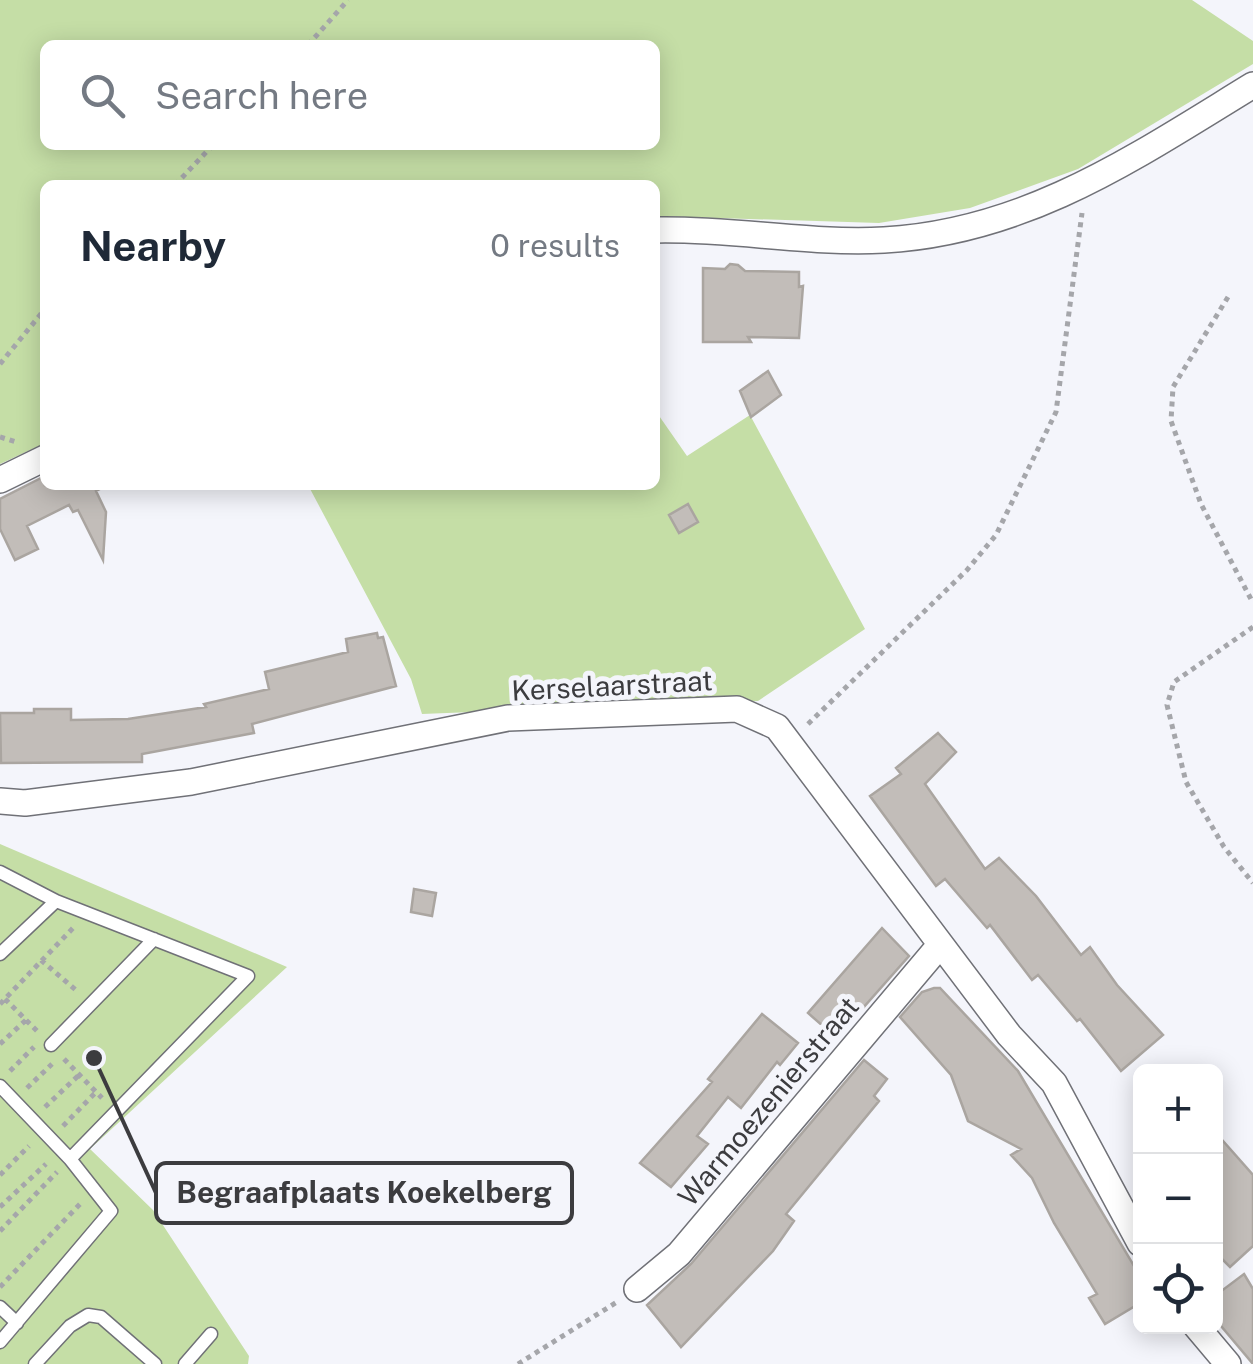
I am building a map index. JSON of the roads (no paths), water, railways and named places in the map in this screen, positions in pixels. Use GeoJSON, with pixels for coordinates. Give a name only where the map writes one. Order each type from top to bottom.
{"type":"FeatureCollection","features":[{"type":"Feature","properties":{"kind":"street"},"geometry":{"type":"LineString","coordinates":[[660,230],[829,240],[886,240],[933,234],[1018,212],[1086,185],[1248,88]]}},
{"type":"Feature","properties":{"kind":"street"},"geometry":{"type":"LineString","coordinates":[[0,480],[40,460]]}},
{"type":"Feature","properties":{"kind":"street","name":"Kerselaarstraat"},"geometry":{"type":"LineString","coordinates":[[0,801],[25,803],[190,782],[508,718],[737,709],[777,727],[1009,1035],[1054,1084],[1133,1230]]}},
{"type":"Feature","properties":{"kind":"street","name":"Warmoezenierstraat"},"geometry":{"type":"LineString","coordinates":[[637,1290],[678,1254],[940,945]]}},
{"type":"Feature","properties":{"kind":"street"},"geometry":{"type":"LineString","coordinates":[[1203,1334],[1228,1364]]}},
{"type":"Feature","properties":{"kind":"lane"},"geometry":{"type":"LineString","coordinates":[[0,872],[56,900],[248,976],[70,1158]]}},
{"type":"Feature","properties":{"kind":"lane"},"geometry":{"type":"LineString","coordinates":[[0,954],[56,900]]}},
{"type":"Feature","properties":{"kind":"lane"},"geometry":{"type":"LineString","coordinates":[[52,1046],[154,939]]}},
{"type":"Feature","properties":{"kind":"lane"},"geometry":{"type":"LineString","coordinates":[[0,1086],[70,1158],[110,1211],[0,1342]]}},
{"type":"Feature","properties":{"kind":"lane"},"geometry":{"type":"LineString","coordinates":[[0,1307],[17,1323]]}},
{"type":"Feature","properties":{"kind":"lane"},"geometry":{"type":"LineString","coordinates":[[36,1364],[70,1326],[88,1315],[101,1317],[155,1364]]}},
{"type":"Feature","properties":{"kind":"lane"},"geometry":{"type":"LineString","coordinates":[[186,1364],[211,1334]]}},
{"type":"Feature","properties":{"kind":"place","name":"Begraafplaats Koekelberg"},"geometry":{"type":"Point","coordinates":[94,1058]}}]}
